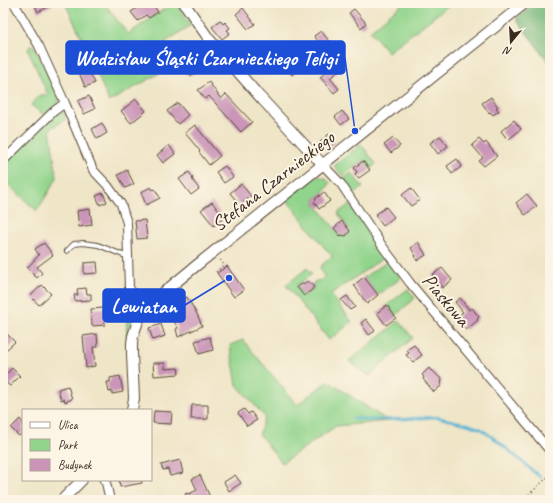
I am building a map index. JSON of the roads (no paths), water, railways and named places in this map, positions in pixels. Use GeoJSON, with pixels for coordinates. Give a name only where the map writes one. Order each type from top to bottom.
{"type":"FeatureCollection","features":[{"type":"Feature","properties":{"kind":"street"},"geometry":{"type":"LineString","coordinates":[[14,3],[39,46],[93,170],[121,204],[127,223],[129,288],[147,306]]}},
{"type":"Feature","properties":{"kind":"street"},"geometry":{"type":"LineString","coordinates":[[184,3],[209,39],[323,165]]}},
{"type":"Feature","properties":{"kind":"street","name":"Stefana Czarnieckiego"},"geometry":{"type":"LineString","coordinates":[[132,409],[134,398],[132,354],[133,336],[138,321],[147,306],[525,3]]}},
{"type":"Feature","properties":{"kind":"street"},"geometry":{"type":"LineString","coordinates":[[3,161],[54,111],[65,103]]}},
{"type":"Feature","properties":{"kind":"street","name":"Piaskowa"},"geometry":{"type":"LineString","coordinates":[[323,165],[341,184],[383,247],[410,283],[550,451]]}},
{"type":"Feature","properties":{"kind":"street"},"geometry":{"type":"LineString","coordinates":[[62,500],[81,481]]}},
{"type":"Feature","properties":{"kind":"street"},"geometry":{"type":"LineString","coordinates":[[105,481],[110,500]]}},
{"type":"Feature","properties":{"kind":"lane"},"geometry":{"type":"LineString","coordinates":[[67,251],[74,244],[82,243],[98,245],[128,257]]}},
{"type":"Feature","properties":{"kind":"waterway"},"geometry":{"type":"LineString","coordinates":[[352,418],[373,420],[436,417],[467,424],[481,429],[495,439],[540,477]]}},
{"type":"Feature","properties":{"kind":"place","name":"Wodzisław Śląski Czarnieckiego Teligi"},"geometry":{"type":"Point","coordinates":[355,131]}},
{"type":"Feature","properties":{"kind":"place","name":"Lewiatan"},"geometry":{"type":"Point","coordinates":[229,278]}}]}
